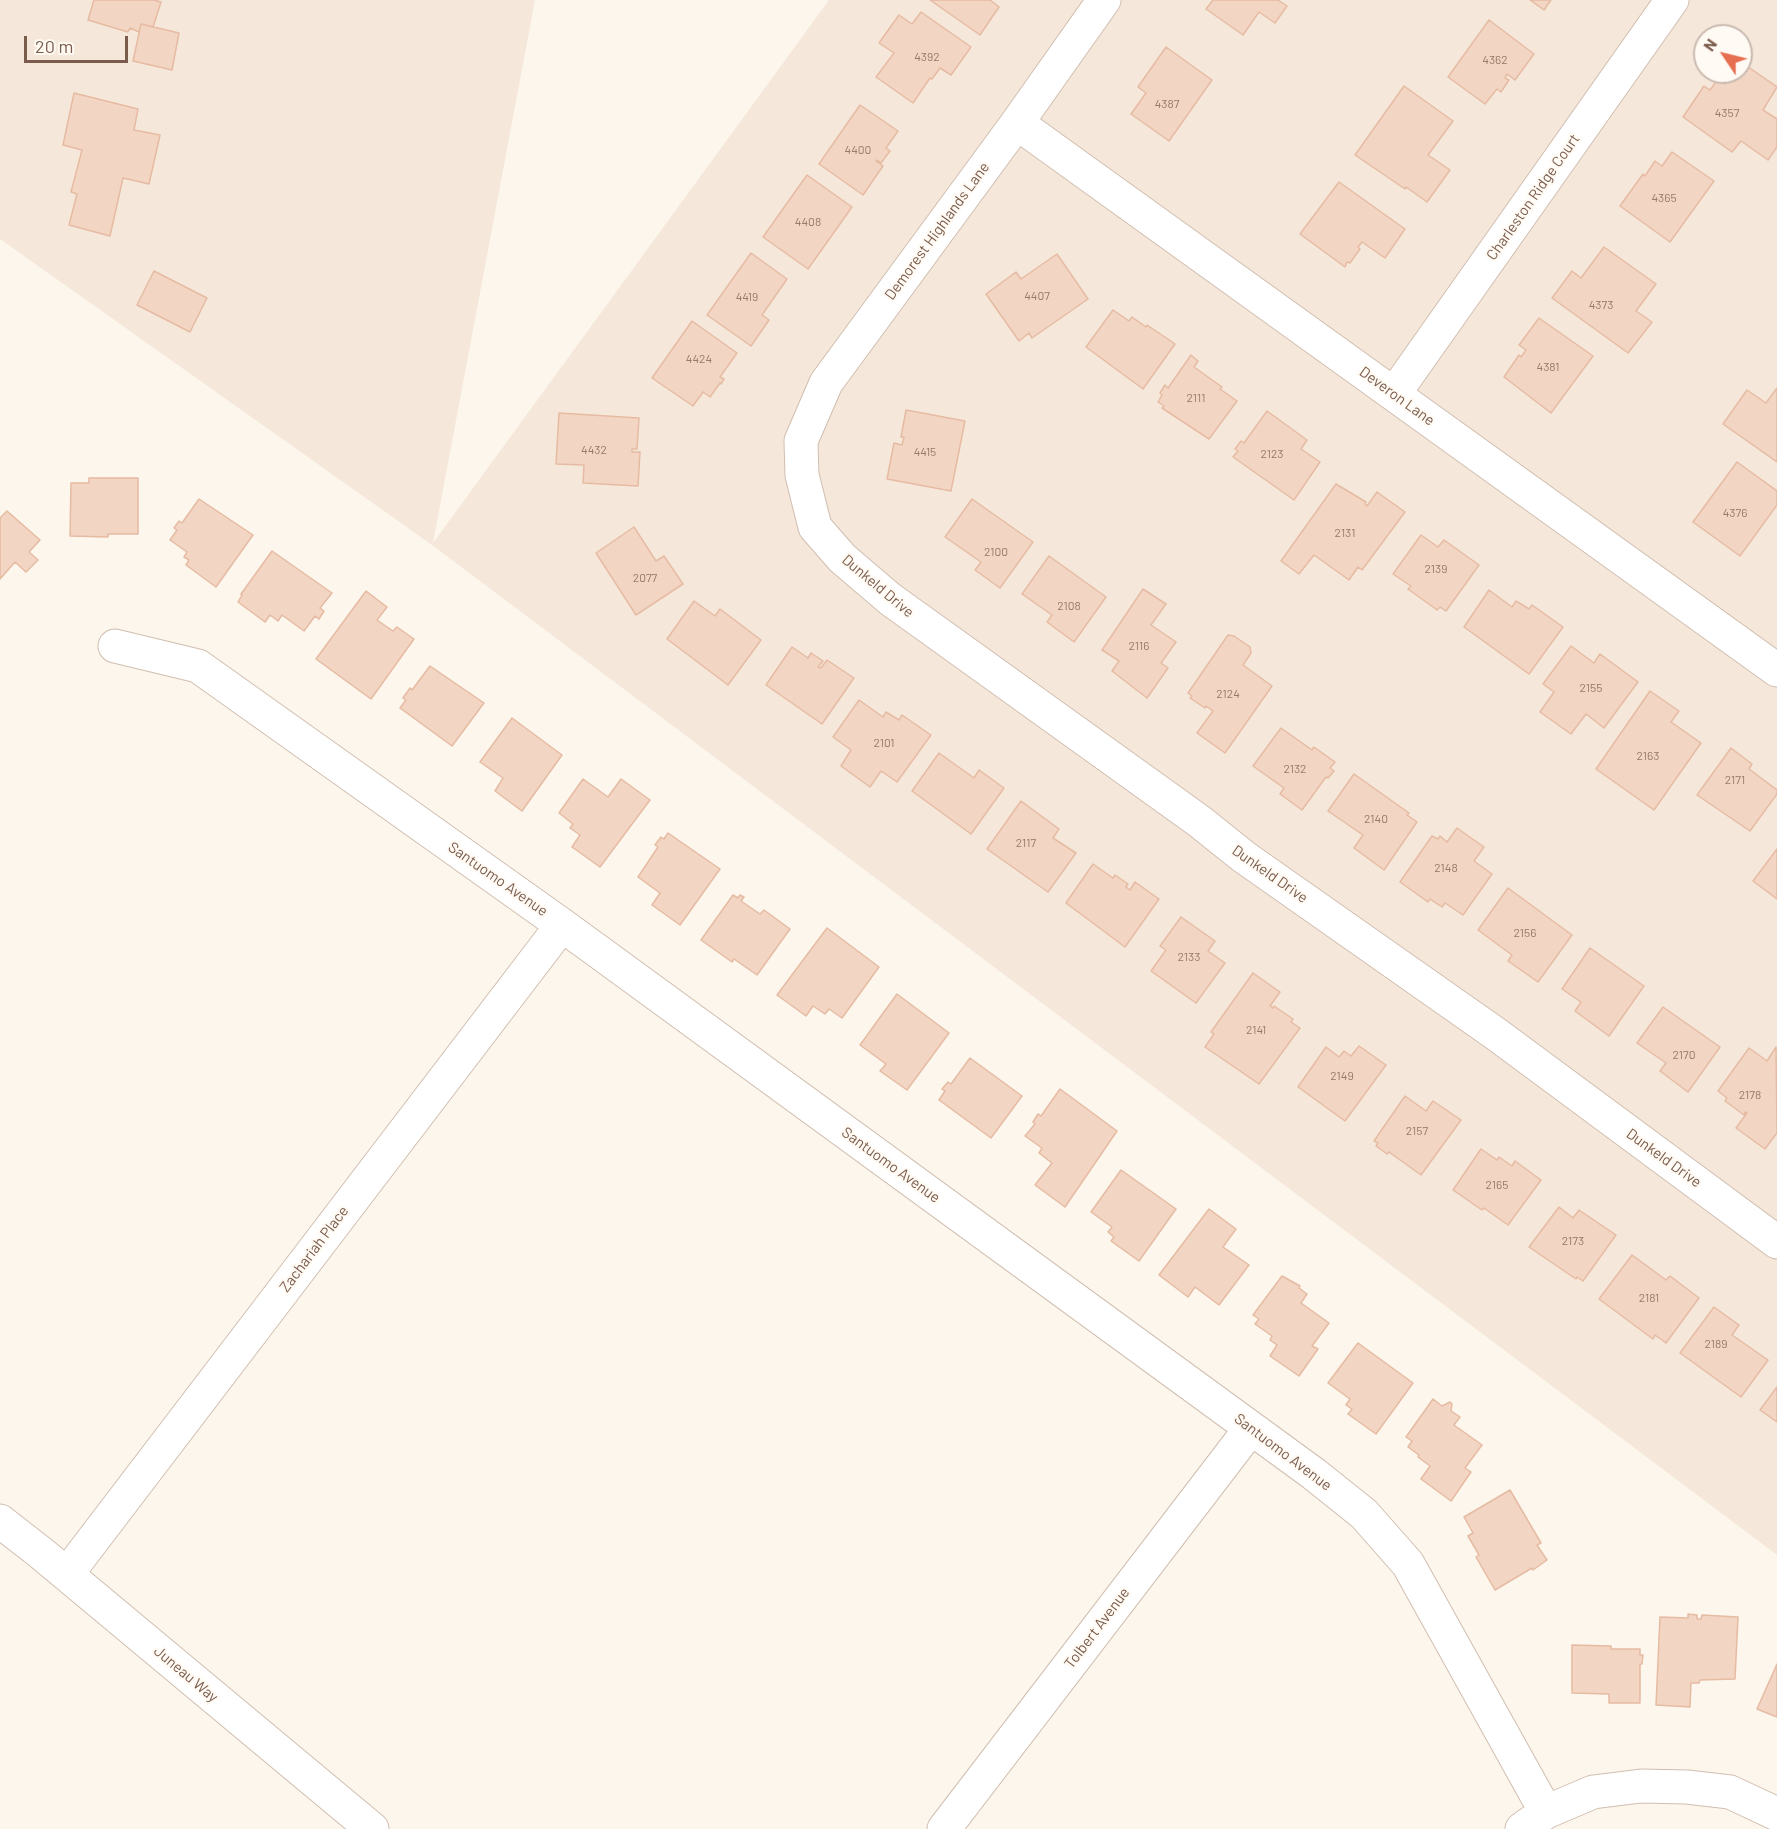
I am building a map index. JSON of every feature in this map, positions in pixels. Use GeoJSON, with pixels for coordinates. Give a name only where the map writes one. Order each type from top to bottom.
{"type":"FeatureCollection","features":[{"type":"Feature","properties":{"kind":"street","name":"Demorest Highlands Lane"},"geometry":{"type":"LineString","coordinates":[[802,475],[801,441],[826,383],[1017,123],[1104,0]]}},
{"type":"Feature","properties":{"kind":"street","name":"Charleston Ridge Court"},"geometry":{"type":"LineString","coordinates":[[1394,394],[1672,0]]}},
{"type":"Feature","properties":{"kind":"street","name":"Deveron Lane"},"geometry":{"type":"LineString","coordinates":[[1017,123],[1394,394],[1774,662]]}},
{"type":"Feature","properties":{"kind":"street","name":"Dunkeld Drive"},"geometry":{"type":"LineString","coordinates":[[802,475],[815,527],[842,558],[890,599],[1199,820],[1244,857],[1496,1034],[1777,1242]]}},
{"type":"Feature","properties":{"kind":"street","name":"Santuomo Avenue"},"geometry":{"type":"LineString","coordinates":[[115,646],[198,666],[562,925],[1251,1428],[1364,1514],[1408,1563],[1534,1821]]}},
{"type":"Feature","properties":{"kind":"street","name":"Zachariah Place"},"geometry":{"type":"LineString","coordinates":[[67,1574],[562,925]]}},
{"type":"Feature","properties":{"kind":"street","name":"Tolbert Avenue"},"geometry":{"type":"LineString","coordinates":[[944,1829],[1251,1428]]}},
{"type":"Feature","properties":{"kind":"street","name":"Juneau Way"},"geometry":{"type":"LineString","coordinates":[[0,1521],[67,1574],[372,1829]]}},
{"type":"Feature","properties":{"kind":"street"},"geometry":{"type":"LineString","coordinates":[[1534,1821],[1593,1792],[1641,1785],[1730,1792],[1777,1814]]}},
{"type":"Feature","properties":{"kind":"shaded area"},"geometry":{"type":"Polygon","coordinates":[[[0,0],[535,0],[433,543],[829,0],[1777,0],[1777,1555],[432,545],[0,239],[0,0]]]}},
{"type":"Feature","properties":{"kind":"building"},"geometry":{"type":"Polygon","coordinates":[[[94,0],[161,2],[153,27],[141,24],[139,32],[130,28],[128,32],[88,20],[94,0]]]}},
{"type":"Feature","properties":{"kind":"building"},"geometry":{"type":"Polygon","coordinates":[[[930,0],[990,0],[999,7],[980,35],[930,0]]]}},
{"type":"Feature","properties":{"kind":"building"},"geometry":{"type":"Polygon","coordinates":[[[1213,0],[1278,0],[1287,6],[1275,23],[1259,12],[1243,35],[1206,9],[1213,0]]]}},
{"type":"Feature","properties":{"kind":"building"},"geometry":{"type":"Polygon","coordinates":[[[1530,0],[1551,0],[1544,10],[1530,0]]]}},
{"type":"Feature","properties":{"kind":"building"},"geometry":{"type":"Polygon","coordinates":[[[921,12],[971,47],[951,75],[940,68],[932,79],[930,78],[913,103],[876,77],[894,53],[879,43],[899,15],[912,24],[921,12]]]}},
{"type":"Feature","properties":{"kind":"building"},"geometry":{"type":"Polygon","coordinates":[[[1489,20],[1534,54],[1515,80],[1507,74],[1505,78],[1509,80],[1501,92],[1497,89],[1485,104],[1448,77],[1489,20]]]}},
{"type":"Feature","properties":{"kind":"building"},"geometry":{"type":"Polygon","coordinates":[[[141,24],[179,33],[172,70],[133,61],[141,24]]]}},
{"type":"Feature","properties":{"kind":"building"},"geometry":{"type":"Polygon","coordinates":[[[1166,47],[1212,80],[1169,141],[1131,114],[1146,93],[1138,87],[1166,47]]]}},
{"type":"Feature","properties":{"kind":"building"},"geometry":{"type":"Polygon","coordinates":[[[1753,70],[1777,87],[1763,110],[1777,119],[1777,147],[1768,160],[1741,141],[1732,152],[1683,117],[1704,86],[1710,90],[1714,84],[1753,84],[1753,70]]]}},
{"type":"Feature","properties":{"kind":"building"},"geometry":{"type":"Polygon","coordinates":[[[1404,86],[1453,121],[1428,155],[1450,170],[1427,202],[1355,155],[1404,86]]]}},
{"type":"Feature","properties":{"kind":"building"},"geometry":{"type":"Polygon","coordinates":[[[74,93],[138,109],[134,130],[160,135],[149,184],[123,178],[110,236],[69,225],[77,194],[71,192],[82,150],[63,145],[74,93]]]}},
{"type":"Feature","properties":{"kind":"building"},"geometry":{"type":"Polygon","coordinates":[[[860,105],[898,131],[886,148],[890,151],[881,163],[876,161],[883,166],[863,195],[819,164],[860,105]]]}},
{"type":"Feature","properties":{"kind":"building"},"geometry":{"type":"Polygon","coordinates":[[[1672,152],[1714,181],[1670,242],[1620,206],[1655,161],[1662,166],[1672,152]]]}},
{"type":"Feature","properties":{"kind":"building"},"geometry":{"type":"Polygon","coordinates":[[[807,175],[852,207],[808,269],[763,237],[807,175]]]}},
{"type":"Feature","properties":{"kind":"building"},"geometry":{"type":"Polygon","coordinates":[[[1339,182],[1405,229],[1385,258],[1362,242],[1358,247],[1360,249],[1345,267],[1300,234],[1339,182]]]}},
{"type":"Feature","properties":{"kind":"building"},"geometry":{"type":"Polygon","coordinates":[[[1604,247],[1656,284],[1636,311],[1652,322],[1628,353],[1552,298],[1572,271],[1581,278],[1604,247]]]}},
{"type":"Feature","properties":{"kind":"building"},"geometry":{"type":"Polygon","coordinates":[[[751,253],[787,279],[762,315],[769,320],[751,346],[707,315],[751,253]]]}},
{"type":"Feature","properties":{"kind":"building"},"geometry":{"type":"Polygon","coordinates":[[[1057,254],[1088,299],[1032,338],[1029,333],[1019,341],[986,294],[1016,272],[1021,279],[1057,254]]]}},
{"type":"Feature","properties":{"kind":"building"},"geometry":{"type":"Polygon","coordinates":[[[154,271],[207,298],[190,332],[137,305],[154,271]]]}},
{"type":"Feature","properties":{"kind":"building"},"geometry":{"type":"Polygon","coordinates":[[[1113,310],[1129,321],[1132,317],[1146,327],[1147,325],[1175,344],[1143,389],[1086,347],[1113,310]]]}},
{"type":"Feature","properties":{"kind":"building"},"geometry":{"type":"Polygon","coordinates":[[[1539,318],[1593,356],[1551,413],[1504,377],[1519,355],[1521,357],[1526,350],[1519,345],[1539,318]]]}},
{"type":"Feature","properties":{"kind":"building"},"geometry":{"type":"Polygon","coordinates":[[[692,321],[737,353],[720,377],[724,379],[721,384],[710,397],[703,392],[693,406],[652,378],[692,321]]]}},
{"type":"Feature","properties":{"kind":"building"},"geometry":{"type":"Polygon","coordinates":[[[1191,355],[1198,361],[1194,367],[1237,401],[1209,439],[1162,408],[1164,406],[1158,402],[1165,385],[1168,388],[1191,355]]]}},
{"type":"Feature","properties":{"kind":"building"},"geometry":{"type":"Polygon","coordinates":[[[1777,388],[1777,462],[1723,424],[1747,390],[1766,403],[1777,388]]]}},
{"type":"Feature","properties":{"kind":"building"},"geometry":{"type":"Polygon","coordinates":[[[906,410],[965,421],[951,491],[887,479],[894,443],[902,445],[904,437],[901,437],[906,410]]]}},
{"type":"Feature","properties":{"kind":"building"},"geometry":{"type":"Polygon","coordinates":[[[1267,411],[1307,440],[1301,449],[1320,462],[1294,500],[1233,457],[1238,451],[1235,449],[1241,441],[1244,443],[1267,411]]]}},
{"type":"Feature","properties":{"kind":"building"},"geometry":{"type":"Polygon","coordinates":[[[559,413],[639,418],[637,449],[632,449],[632,452],[640,452],[638,486],[583,483],[584,465],[556,464],[559,413]]]}},
{"type":"Feature","properties":{"kind":"building"},"geometry":{"type":"Polygon","coordinates":[[[1737,462],[1777,491],[1777,505],[1740,556],[1693,522],[1737,462]]]}},
{"type":"Feature","properties":{"kind":"building"},"geometry":{"type":"Polygon","coordinates":[[[89,478],[138,478],[138,534],[108,534],[108,537],[70,536],[71,483],[89,483],[89,478]]]}},
{"type":"Feature","properties":{"kind":"building"},"geometry":{"type":"Polygon","coordinates":[[[1336,484],[1366,502],[1367,506],[1377,492],[1405,512],[1362,570],[1358,567],[1349,580],[1314,555],[1299,574],[1281,561],[1336,484]]]}},
{"type":"Feature","properties":{"kind":"building"},"geometry":{"type":"Polygon","coordinates":[[[199,499],[253,535],[216,587],[186,565],[189,560],[184,557],[187,552],[170,540],[177,530],[174,528],[179,521],[182,523],[199,499]]]}},
{"type":"Feature","properties":{"kind":"building"},"geometry":{"type":"Polygon","coordinates":[[[972,499],[1033,542],[1000,588],[975,570],[981,562],[945,537],[972,499]]]}},
{"type":"Feature","properties":{"kind":"building"},"geometry":{"type":"Polygon","coordinates":[[[7,511],[40,540],[29,552],[38,560],[26,572],[15,562],[0,579],[0,518],[7,511]]]}},
{"type":"Feature","properties":{"kind":"building"},"geometry":{"type":"Polygon","coordinates":[[[634,527],[656,561],[664,556],[683,584],[636,615],[596,553],[634,527]]]}},
{"type":"Feature","properties":{"kind":"building"},"geometry":{"type":"Polygon","coordinates":[[[1421,535],[1438,547],[1444,540],[1479,565],[1446,611],[1440,607],[1437,610],[1408,589],[1411,586],[1393,574],[1421,535]]]}},
{"type":"Feature","properties":{"kind":"building"},"geometry":{"type":"Polygon","coordinates":[[[272,551],[332,593],[320,608],[324,611],[319,619],[315,616],[304,631],[282,615],[278,621],[270,615],[265,622],[238,602],[241,594],[272,551]]]}},
{"type":"Feature","properties":{"kind":"building"},"geometry":{"type":"Polygon","coordinates":[[[1049,556],[1106,597],[1074,642],[1047,622],[1052,615],[1022,594],[1049,556]]]}},
{"type":"Feature","properties":{"kind":"building"},"geometry":{"type":"Polygon","coordinates":[[[1143,589],[1166,604],[1151,625],[1176,642],[1161,663],[1168,668],[1147,698],[1112,671],[1119,661],[1102,650],[1143,589]]]}},
{"type":"Feature","properties":{"kind":"building"},"geometry":{"type":"Polygon","coordinates":[[[1489,590],[1512,607],[1516,601],[1529,609],[1532,605],[1563,627],[1529,674],[1464,627],[1489,590]]]}},
{"type":"Feature","properties":{"kind":"building"},"geometry":{"type":"Polygon","coordinates":[[[366,591],[387,607],[377,620],[393,631],[397,627],[414,639],[371,699],[316,659],[366,591]]]}},
{"type":"Feature","properties":{"kind":"building"},"geometry":{"type":"Polygon","coordinates":[[[694,601],[715,616],[720,609],[761,640],[728,685],[667,639],[694,601]]]}},
{"type":"Feature","properties":{"kind":"building"},"geometry":{"type":"Polygon","coordinates":[[[1228,635],[1234,636],[1250,647],[1251,653],[1243,665],[1272,686],[1225,753],[1197,733],[1213,711],[1190,698],[1192,696],[1188,693],[1228,635]]]}},
{"type":"Feature","properties":{"kind":"building"},"geometry":{"type":"Polygon","coordinates":[[[1571,646],[1594,663],[1600,654],[1638,682],[1604,728],[1586,714],[1571,734],[1540,712],[1554,692],[1543,684],[1571,646]]]}},
{"type":"Feature","properties":{"kind":"building"},"geometry":{"type":"Polygon","coordinates":[[[792,647],[808,658],[811,653],[823,661],[818,667],[821,668],[827,660],[854,678],[822,724],[766,685],[792,647]]]}},
{"type":"Feature","properties":{"kind":"building"},"geometry":{"type":"Polygon","coordinates":[[[430,666],[484,703],[452,746],[400,708],[410,688],[412,690],[430,666]]]}},
{"type":"Feature","properties":{"kind":"building"},"geometry":{"type":"Polygon","coordinates":[[[1650,691],[1679,711],[1671,722],[1701,743],[1654,810],[1596,769],[1650,691]]]}},
{"type":"Feature","properties":{"kind":"building"},"geometry":{"type":"Polygon","coordinates":[[[859,700],[883,717],[886,712],[899,720],[902,715],[931,735],[897,782],[881,771],[870,787],[841,766],[851,750],[833,737],[859,700]]]}},
{"type":"Feature","properties":{"kind":"building"},"geometry":{"type":"Polygon","coordinates":[[[512,718],[562,755],[522,811],[495,791],[503,778],[480,762],[512,718]]]}},
{"type":"Feature","properties":{"kind":"building"},"geometry":{"type":"Polygon","coordinates":[[[1281,728],[1312,750],[1314,747],[1335,762],[1330,768],[1334,771],[1328,778],[1326,777],[1302,810],[1280,794],[1284,788],[1253,766],[1281,728]]]}},
{"type":"Feature","properties":{"kind":"building"},"geometry":{"type":"Polygon","coordinates":[[[1731,748],[1752,764],[1749,769],[1777,790],[1777,794],[1750,831],[1697,795],[1731,748]]]}},
{"type":"Feature","properties":{"kind":"building"},"geometry":{"type":"Polygon","coordinates":[[[939,753],[974,778],[979,770],[1004,788],[971,834],[912,791],[939,753]]]}},
{"type":"Feature","properties":{"kind":"building"},"geometry":{"type":"Polygon","coordinates":[[[1354,774],[1409,813],[1407,815],[1417,822],[1384,870],[1354,848],[1363,835],[1328,811],[1354,774]]]}},
{"type":"Feature","properties":{"kind":"building"},"geometry":{"type":"Polygon","coordinates":[[[583,779],[608,797],[621,779],[650,800],[600,867],[572,847],[580,835],[570,828],[573,824],[559,813],[583,779]]]}},
{"type":"Feature","properties":{"kind":"building"},"geometry":{"type":"Polygon","coordinates":[[[1021,801],[1059,829],[1053,838],[1076,853],[1048,892],[987,849],[1021,801]]]}},
{"type":"Feature","properties":{"kind":"building"},"geometry":{"type":"Polygon","coordinates":[[[1457,828],[1484,847],[1474,861],[1492,874],[1463,915],[1445,903],[1442,907],[1430,899],[1428,902],[1400,882],[1432,836],[1438,839],[1440,836],[1447,842],[1457,828]]]}},
{"type":"Feature","properties":{"kind":"building"},"geometry":{"type":"Polygon","coordinates":[[[668,833],[720,869],[680,925],[652,905],[660,893],[638,877],[658,847],[655,845],[661,837],[664,839],[668,833]]]}},
{"type":"Feature","properties":{"kind":"building"},"geometry":{"type":"Polygon","coordinates":[[[1777,849],[1777,899],[1753,881],[1777,849]]]}},
{"type":"Feature","properties":{"kind":"building"},"geometry":{"type":"Polygon","coordinates":[[[1093,864],[1113,878],[1115,875],[1128,884],[1126,887],[1130,890],[1135,882],[1159,899],[1125,947],[1066,903],[1093,864]]]}},
{"type":"Feature","properties":{"kind":"building"},"geometry":{"type":"Polygon","coordinates":[[[1508,888],[1572,935],[1538,982],[1508,961],[1512,955],[1478,930],[1508,888]]]}},
{"type":"Feature","properties":{"kind":"building"},"geometry":{"type":"Polygon","coordinates":[[[733,895],[738,898],[740,895],[744,897],[741,901],[760,914],[764,910],[790,929],[757,975],[734,959],[732,962],[701,940],[733,895]]]}},
{"type":"Feature","properties":{"kind":"building"},"geometry":{"type":"Polygon","coordinates":[[[1181,917],[1215,941],[1208,951],[1225,963],[1196,1003],[1151,971],[1166,950],[1160,946],[1181,917]]]}},
{"type":"Feature","properties":{"kind":"building"},"geometry":{"type":"Polygon","coordinates":[[[827,928],[879,967],[842,1018],[829,1009],[825,1014],[813,1006],[806,1016],[777,995],[827,928]]]}},
{"type":"Feature","properties":{"kind":"building"},"geometry":{"type":"Polygon","coordinates":[[[1590,948],[1644,986],[1609,1036],[1575,1011],[1581,1002],[1562,989],[1590,948]]]}},
{"type":"Feature","properties":{"kind":"building"},"geometry":{"type":"Polygon","coordinates":[[[1253,973],[1280,992],[1270,1006],[1273,1008],[1274,1006],[1293,1019],[1291,1022],[1300,1028],[1259,1084],[1205,1047],[1214,1034],[1211,1032],[1253,973]]]}},
{"type":"Feature","properties":{"kind":"building"},"geometry":{"type":"Polygon","coordinates":[[[897,994],[949,1033],[907,1090],[880,1071],[886,1064],[860,1045],[897,994]]]}},
{"type":"Feature","properties":{"kind":"building"},"geometry":{"type":"Polygon","coordinates":[[[1663,1007],[1720,1047],[1688,1092],[1660,1071],[1666,1063],[1637,1043],[1663,1007]]]}},
{"type":"Feature","properties":{"kind":"building"},"geometry":{"type":"Polygon","coordinates":[[[1359,1046],[1386,1065],[1345,1121],[1298,1087],[1326,1047],[1339,1057],[1344,1051],[1351,1056],[1359,1046]]]}},
{"type":"Feature","properties":{"kind":"building"},"geometry":{"type":"Polygon","coordinates":[[[1776,1047],[1777,1133],[1765,1149],[1736,1128],[1747,1113],[1745,1112],[1744,1115],[1725,1101],[1727,1098],[1718,1091],[1749,1048],[1767,1061],[1776,1047]]]}},
{"type":"Feature","properties":{"kind":"building"},"geometry":{"type":"Polygon","coordinates":[[[970,1058],[1022,1096],[991,1138],[939,1100],[945,1091],[942,1089],[948,1082],[951,1084],[970,1058]]]}},
{"type":"Feature","properties":{"kind":"building"},"geometry":{"type":"Polygon","coordinates":[[[1060,1089],[1117,1131],[1065,1207],[1035,1185],[1052,1163],[1039,1153],[1042,1148],[1025,1136],[1035,1124],[1033,1122],[1038,1114],[1041,1116],[1060,1089]]]}},
{"type":"Feature","properties":{"kind":"building"},"geometry":{"type":"Polygon","coordinates":[[[1405,1096],[1426,1111],[1433,1101],[1461,1120],[1421,1175],[1389,1152],[1387,1154],[1376,1146],[1378,1143],[1374,1141],[1405,1096]]]}},
{"type":"Feature","properties":{"kind":"building"},"geometry":{"type":"Polygon","coordinates":[[[1481,1149],[1497,1160],[1499,1157],[1512,1166],[1515,1161],[1541,1180],[1508,1225],[1453,1190],[1481,1149]]]}},
{"type":"Feature","properties":{"kind":"building"},"geometry":{"type":"Polygon","coordinates":[[[1121,1170],[1176,1209],[1139,1261],[1111,1241],[1114,1237],[1108,1232],[1112,1227],[1091,1212],[1121,1170]]]}},
{"type":"Feature","properties":{"kind":"building"},"geometry":{"type":"Polygon","coordinates":[[[1559,1207],[1573,1218],[1579,1210],[1616,1235],[1583,1281],[1577,1277],[1576,1279],[1529,1247],[1559,1207]]]}},
{"type":"Feature","properties":{"kind":"building"},"geometry":{"type":"Polygon","coordinates":[[[1209,1209],[1236,1229],[1223,1247],[1249,1265],[1219,1305],[1195,1287],[1188,1297],[1159,1275],[1209,1209]]]}},
{"type":"Feature","properties":{"kind":"building"},"geometry":{"type":"Polygon","coordinates":[[[1632,1255],[1666,1280],[1670,1276],[1699,1298],[1666,1343],[1655,1335],[1653,1339],[1599,1299],[1632,1255]]]}},
{"type":"Feature","properties":{"kind":"building"},"geometry":{"type":"Polygon","coordinates":[[[1282,1276],[1300,1286],[1299,1288],[1307,1294],[1301,1303],[1329,1323],[1312,1346],[1318,1349],[1299,1376],[1270,1356],[1277,1345],[1270,1340],[1272,1336],[1255,1324],[1259,1319],[1253,1315],[1282,1276]]]}},
{"type":"Feature","properties":{"kind":"building"},"geometry":{"type":"Polygon","coordinates":[[[1714,1307],[1739,1325],[1732,1335],[1768,1360],[1741,1397],[1680,1353],[1714,1307]]]}},
{"type":"Feature","properties":{"kind":"building"},"geometry":{"type":"Polygon","coordinates":[[[1358,1343],[1413,1383],[1376,1434],[1348,1414],[1352,1409],[1346,1405],[1350,1399],[1328,1383],[1358,1343]]]}},
{"type":"Feature","properties":{"kind":"building"},"geometry":{"type":"Polygon","coordinates":[[[1777,1387],[1777,1422],[1760,1410],[1777,1387]]]}},
{"type":"Feature","properties":{"kind":"building"},"geometry":{"type":"Polygon","coordinates":[[[1433,1399],[1442,1406],[1450,1402],[1451,1411],[1460,1417],[1454,1425],[1482,1445],[1465,1468],[1471,1472],[1451,1501],[1421,1479],[1430,1466],[1408,1447],[1412,1441],[1406,1437],[1433,1399]]]}},
{"type":"Feature","properties":{"kind":"building"},"geometry":{"type":"Polygon","coordinates":[[[1510,1490],[1541,1543],[1537,1545],[1547,1560],[1495,1590],[1476,1557],[1479,1555],[1468,1536],[1473,1533],[1464,1517],[1510,1490]]]}},
{"type":"Feature","properties":{"kind":"building"},"geometry":{"type":"Polygon","coordinates":[[[1688,1614],[1697,1615],[1697,1619],[1701,1619],[1702,1615],[1738,1617],[1735,1679],[1700,1680],[1699,1683],[1691,1683],[1690,1707],[1656,1705],[1660,1617],[1688,1618],[1688,1614]]]}},
{"type":"Feature","properties":{"kind":"building"},"geometry":{"type":"Polygon","coordinates":[[[1572,1645],[1640,1649],[1640,1655],[1643,1655],[1642,1664],[1640,1664],[1640,1703],[1609,1703],[1609,1694],[1572,1693],[1572,1645]]]}},
{"type":"Feature","properties":{"kind":"building"},"geometry":{"type":"Polygon","coordinates":[[[1777,1664],[1777,1717],[1757,1709],[1777,1664]]]}}]}
